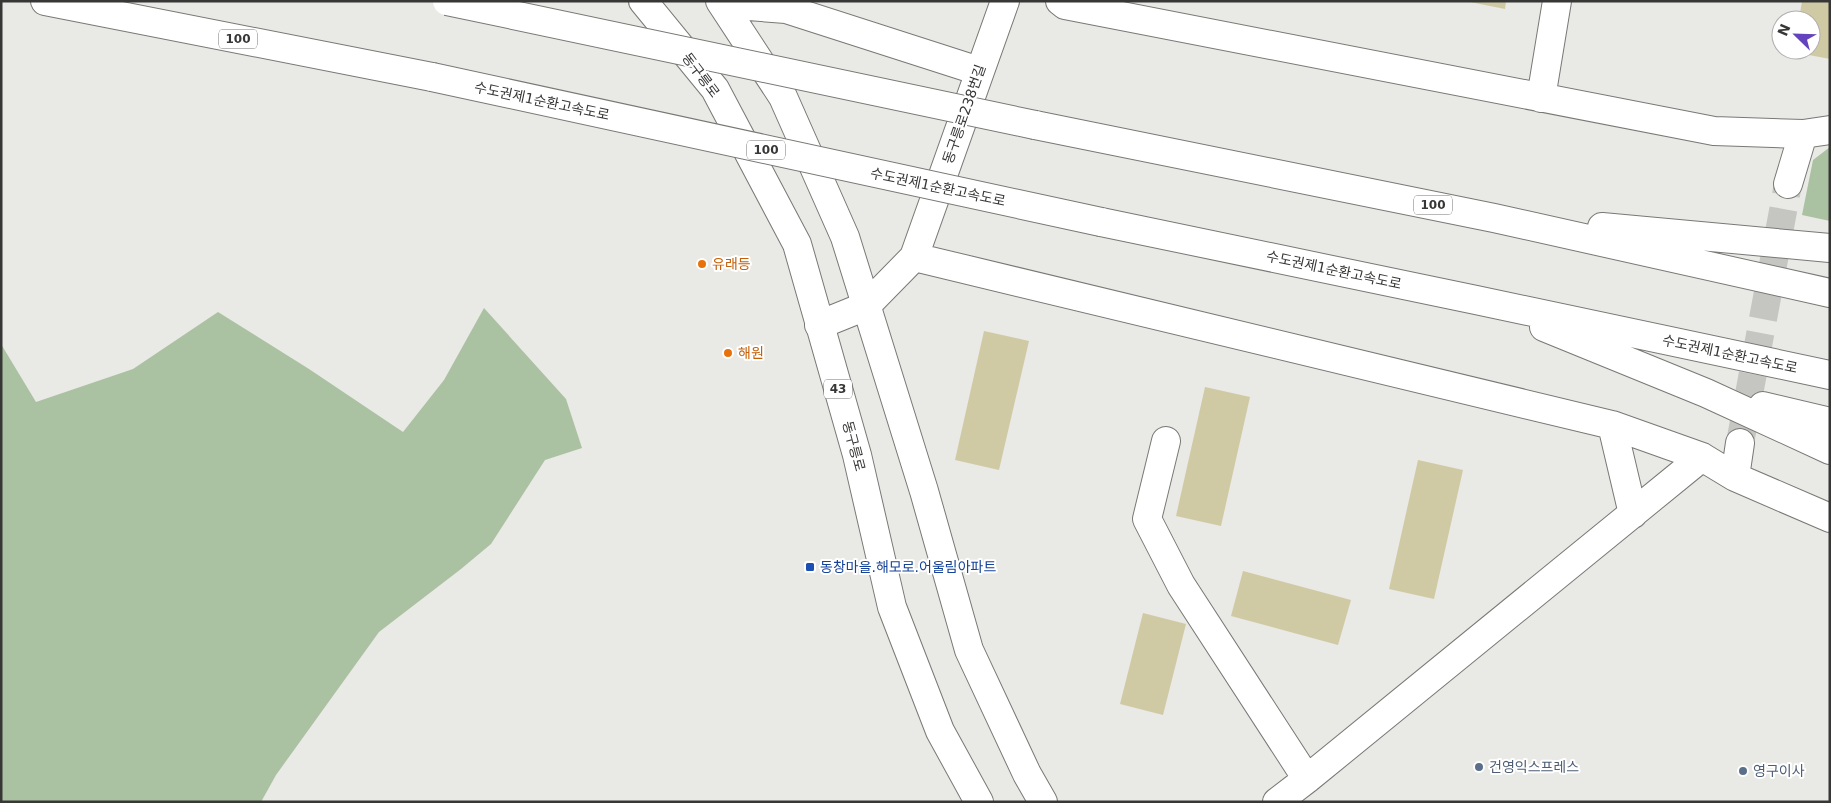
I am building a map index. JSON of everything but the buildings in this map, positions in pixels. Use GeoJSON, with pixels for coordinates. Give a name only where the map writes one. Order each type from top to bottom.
{"type":"FeatureCollection","features":[{"type":"Feature","properties":{"kind":"main road","name":"수도권제1순환고속도로"},"geometry":{"type":"LineString","coordinates":[[45,1],[432,78],[1101,222],[1830,375]]}},
{"type":"Feature","properties":{"kind":"main road","name":"100"},"geometry":{"type":"LineString","coordinates":[[447,1],[1035,125],[1494,218],[1830,293]]}},
{"type":"Feature","properties":{"kind":"main road","name":"동구릉로"},"geometry":{"type":"LineString","coordinates":[[643,1],[715,89],[797,244],[856,455],[892,607],[940,731],[979,802]]}},
{"type":"Feature","properties":{"kind":"main road","name":"동구릉로238번길"},"geometry":{"type":"LineString","coordinates":[[819,325],[866,306],[914,257],[1005,1]]}},
{"type":"Feature","properties":{"kind":"main road"},"geometry":{"type":"LineString","coordinates":[[1060,1],[1065,5],[1714,131],[1803,134],[1830,130]]}},
{"type":"Feature","properties":{"kind":"main road"},"geometry":{"type":"LineString","coordinates":[[1541,98],[1558,1]]}},
{"type":"Feature","properties":{"kind":"main road"},"geometry":{"type":"LineString","coordinates":[[722,3],[786,9],[979,71]]}},
{"type":"Feature","properties":{"kind":"main road"},"geometry":{"type":"LineString","coordinates":[[722,3],[783,97],[845,237],[924,491],[969,650],[1027,774],[1043,802]]}},
{"type":"Feature","properties":{"kind":"main road"},"geometry":{"type":"LineString","coordinates":[[1788,184],[1803,134]]}},
{"type":"Feature","properties":{"kind":"main road"},"geometry":{"type":"LineString","coordinates":[[1494,218],[1830,248]]}},
{"type":"Feature","properties":{"kind":"main road"},"geometry":{"type":"LineString","coordinates":[[914,257],[1612,425],[1702,457],[1735,477],[1830,518]]}},
{"type":"Feature","properties":{"kind":"main road"},"geometry":{"type":"LineString","coordinates":[[1476,300],[1706,393],[1830,450]]}},
{"type":"Feature","properties":{"kind":"main road"},"geometry":{"type":"LineString","coordinates":[[1706,393],[1830,422]]}},
{"type":"Feature","properties":{"kind":"main road"},"geometry":{"type":"LineString","coordinates":[[1612,425],[1633,514]]}},
{"type":"Feature","properties":{"kind":"main road"},"geometry":{"type":"LineString","coordinates":[[1166,441],[1147,519],[1181,585],[1307,779]]}},
{"type":"Feature","properties":{"kind":"main road"},"geometry":{"type":"LineString","coordinates":[[1735,477],[1740,443]]}},
{"type":"Feature","properties":{"kind":"main road"},"geometry":{"type":"LineString","coordinates":[[1277,802],[1702,457]]}},
{"type":"Feature","properties":{"kind":"green space"},"geometry":{"type":"Polygon","coordinates":[[[1830,147],[1830,221],[1802,215],[1813,160],[1830,147]]]}},
{"type":"Feature","properties":{"kind":"green space"},"geometry":{"type":"Polygon","coordinates":[[[484,308],[566,399],[582,448],[545,460],[491,544],[379,632],[276,775],[261,802],[1,802],[1,344],[36,402],[133,369],[218,312],[309,369],[403,432],[444,380],[484,308]]]}},
{"type":"Feature","properties":{"kind":"tunnel"},"geometry":{"type":"LineString","coordinates":[[1740,443],[1788,184]]}},
{"type":"Feature","properties":{"kind":"place","name":"유래등"},"geometry":{"type":"Point","coordinates":[702,264]}},
{"type":"Feature","properties":{"kind":"place","name":"해원"},"geometry":{"type":"Point","coordinates":[728,353]}},
{"type":"Feature","properties":{"kind":"place","name":"동창마을.해모로.어울림아파트"},"geometry":{"type":"Point","coordinates":[810,567]}},
{"type":"Feature","properties":{"kind":"place","name":"건영익스프레스"},"geometry":{"type":"Point","coordinates":[1479,767]}},
{"type":"Feature","properties":{"kind":"place","name":"영구이사"},"geometry":{"type":"Point","coordinates":[1743,771]}}]}
